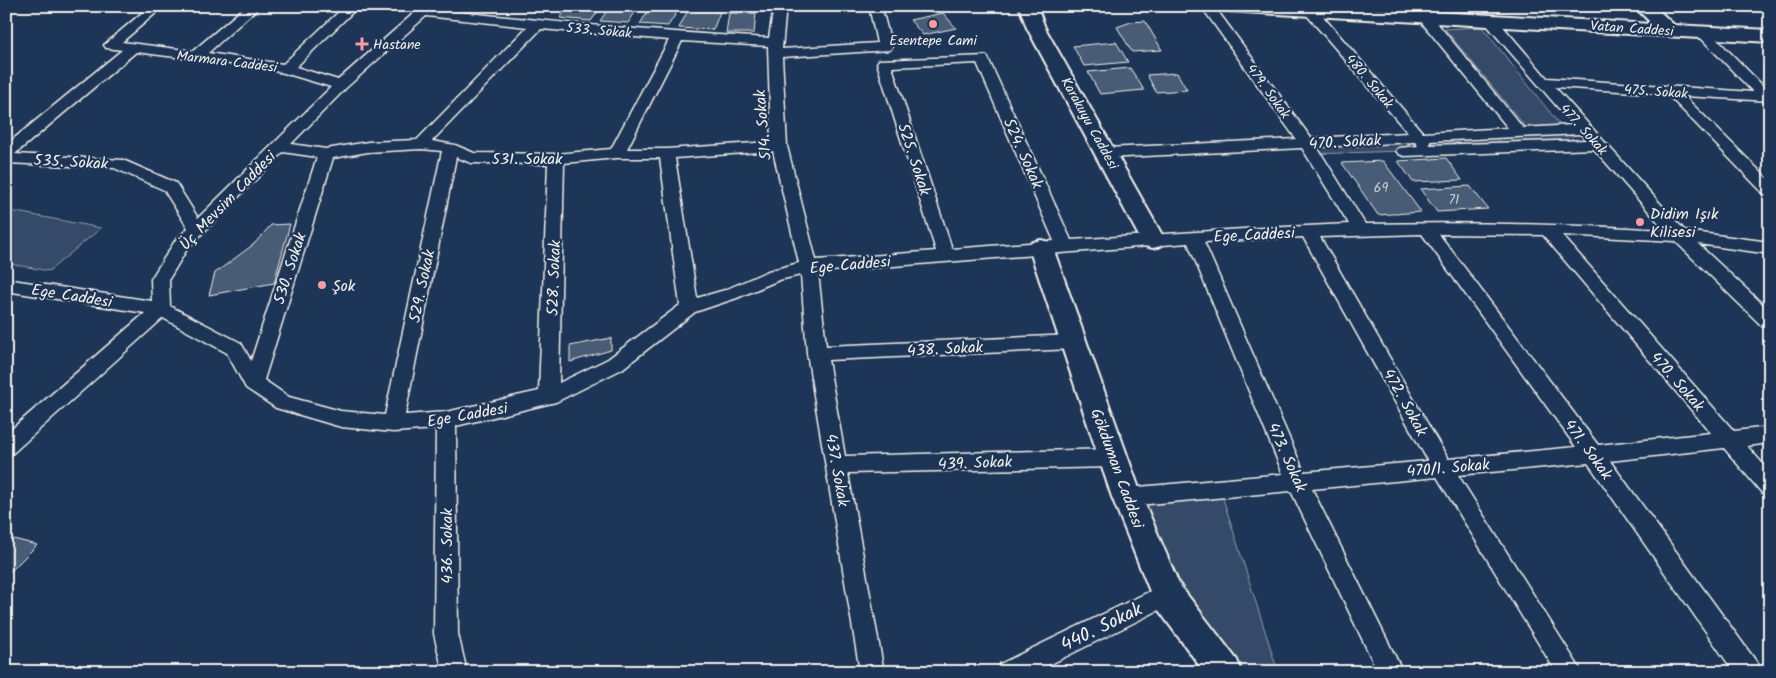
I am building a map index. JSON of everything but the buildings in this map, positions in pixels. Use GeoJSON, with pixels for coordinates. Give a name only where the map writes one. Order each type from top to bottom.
{"type":"FeatureCollection","features":[{"type":"Feature","properties":{"kind":"street"},"geometry":{"type":"LineString","coordinates":[[111,45],[158,6]]}},
{"type":"Feature","properties":{"kind":"street"},"geometry":{"type":"LineString","coordinates":[[195,57],[254,6]]}},
{"type":"Feature","properties":{"kind":"street"},"geometry":{"type":"LineString","coordinates":[[286,69],[354,6]]}},
{"type":"Feature","properties":{"kind":"street"},"geometry":{"type":"LineString","coordinates":[[485,19],[499,6]]}},
{"type":"Feature","properties":{"kind":"street","name":"514. Sokak"},"geometry":{"type":"LineString","coordinates":[[780,6],[775,47],[779,146],[809,267]]}},
{"type":"Feature","properties":{"kind":"street"},"geometry":{"type":"LineString","coordinates":[[875,6],[885,55]]}},
{"type":"Feature","properties":{"kind":"street","name":"Karakuyu Caddesi"},"geometry":{"type":"LineString","coordinates":[[1028,6],[1036,28],[1153,240]]}},
{"type":"Feature","properties":{"kind":"street","name":"479. Sokak"},"geometry":{"type":"LineString","coordinates":[[1207,6],[1310,149],[1360,229]]}},
{"type":"Feature","properties":{"kind":"street","name":"Vatan Caddesi"},"geometry":{"type":"LineString","coordinates":[[1226,6],[1310,10],[1401,11],[1424,16],[1770,36]]}},
{"type":"Feature","properties":{"kind":"street"},"geometry":{"type":"LineString","coordinates":[[1643,6],[1670,30]]}},
{"type":"Feature","properties":{"kind":"street","name":"533. Sokak"},"geometry":{"type":"LineString","coordinates":[[427,9],[485,19],[537,25],[775,47],[982,60]]}},
{"type":"Feature","properties":{"kind":"street","name":"Üç Mevsim Caddesi"},"geometry":{"type":"LineString","coordinates":[[160,310],[160,279],[180,245],[341,85],[427,9]]}},
{"type":"Feature","properties":{"kind":"street","name":"480. Sokak"},"geometry":{"type":"LineString","coordinates":[[1310,10],[1418,138],[1432,150]]}},
{"type":"Feature","properties":{"kind":"street"},"geometry":{"type":"LineString","coordinates":[[1424,16],[1519,132]]}},
{"type":"Feature","properties":{"kind":"street","name":"477. Sokak"},"geometry":{"type":"LineString","coordinates":[[1490,20],[1680,236],[1770,322]]}},
{"type":"Feature","properties":{"kind":"street"},"geometry":{"type":"LineString","coordinates":[[421,144],[537,25]]}},
{"type":"Feature","properties":{"kind":"street"},"geometry":{"type":"LineString","coordinates":[[1704,33],[1768,98]]}},
{"type":"Feature","properties":{"kind":"street"},"geometry":{"type":"LineString","coordinates":[[617,153],[677,37]]}},
{"type":"Feature","properties":{"kind":"street","name":"Marmara Caddesi"},"geometry":{"type":"LineString","coordinates":[[111,45],[254,63],[286,69],[341,85]]}},
{"type":"Feature","properties":{"kind":"street"},"geometry":{"type":"LineString","coordinates":[[6,153],[132,49]]}},
{"type":"Feature","properties":{"kind":"street","name":"525. Sokak"},"geometry":{"type":"LineString","coordinates":[[885,55],[946,256]]}},
{"type":"Feature","properties":{"kind":"street","name":"524. Sokak"},"geometry":{"type":"LineString","coordinates":[[982,60],[1053,247]]}},
{"type":"Feature","properties":{"kind":"street","name":"475. Sokak"},"geometry":{"type":"LineString","coordinates":[[1543,82],[1768,98]]}},
{"type":"Feature","properties":{"kind":"street"},"geometry":{"type":"LineString","coordinates":[[1672,92],[1763,174],[1770,190]]}},
{"type":"Feature","properties":{"kind":"street","name":"470. Sokak"},"geometry":{"type":"LineString","coordinates":[[1310,149],[1418,138],[1584,129]]}},
{"type":"Feature","properties":{"kind":"street","name":"531. Sokak"},"geometry":{"type":"LineString","coordinates":[[278,146],[326,154],[368,147],[421,144],[450,148],[471,158],[556,159],[617,153],[667,154],[779,146]]}},
{"type":"Feature","properties":{"kind":"street","name":"470. Sokak"},"geometry":{"type":"LineString","coordinates":[[1106,153],[1310,149],[1432,150],[1598,144]]}},
{"type":"Feature","properties":{"kind":"street","name":"529. Sokak"},"geometry":{"type":"LineString","coordinates":[[393,424],[450,148]]}},
{"type":"Feature","properties":{"kind":"street","name":"530. Sokak"},"geometry":{"type":"LineString","coordinates":[[253,383],[326,154]]}},
{"type":"Feature","properties":{"kind":"street"},"geometry":{"type":"LineString","coordinates":[[667,154],[689,307]]}},
{"type":"Feature","properties":{"kind":"street","name":"535. Sokak"},"geometry":{"type":"LineString","coordinates":[[6,158],[118,163],[170,187],[197,230]]}},
{"type":"Feature","properties":{"kind":"street","name":"528. Sokak"},"geometry":{"type":"LineString","coordinates":[[550,397],[556,159]]}},
{"type":"Feature","properties":{"kind":"street","name":"Ege Caddesi"},"geometry":{"type":"LineString","coordinates":[[6,285],[160,310],[234,348],[253,383],[283,403],[341,419],[393,424],[446,420],[550,397],[615,364],[689,307],[731,294],[774,275],[809,267],[1153,240],[1360,229],[1548,230],[1680,236],[1770,248]]}},
{"type":"Feature","properties":{"kind":"street","name":"471. Sokak"},"geometry":{"type":"LineString","coordinates":[[1427,229],[1593,454],[1749,672]]}},
{"type":"Feature","properties":{"kind":"street","name":"470. Sokak"},"geometry":{"type":"LineString","coordinates":[[1548,230],[1770,487]]}},
{"type":"Feature","properties":{"kind":"street","name":"472. Sokak"},"geometry":{"type":"LineString","coordinates":[[1310,232],[1442,467],[1570,672]]}},
{"type":"Feature","properties":{"kind":"street","name":"473. Sokak"},"geometry":{"type":"LineString","coordinates":[[1194,238],[1297,481],[1391,672]]}},
{"type":"Feature","properties":{"kind":"street","name":"Gökduman Caddesi"},"geometry":{"type":"LineString","coordinates":[[1053,247],[1073,342],[1127,497],[1167,594],[1225,672]]}},
{"type":"Feature","properties":{"kind":"street","name":"437. Sokak"},"geometry":{"type":"LineString","coordinates":[[809,267],[817,354],[872,672]]}},
{"type":"Feature","properties":{"kind":"street"},"geometry":{"type":"LineString","coordinates":[[6,447],[160,310]]}},
{"type":"Feature","properties":{"kind":"street","name":"438. Sokak"},"geometry":{"type":"LineString","coordinates":[[817,354],[1073,342]]}},
{"type":"Feature","properties":{"kind":"street","name":"436. Sokak"},"geometry":{"type":"LineString","coordinates":[[446,420],[446,634],[455,672]]}},
{"type":"Feature","properties":{"kind":"street","name":"470/1. Sokak"},"geometry":{"type":"LineString","coordinates":[[1127,497],[1593,454],[1770,435]]}},
{"type":"Feature","properties":{"kind":"street","name":"439. Sokak"},"geometry":{"type":"LineString","coordinates":[[837,466],[1112,458]]}},
{"type":"Feature","properties":{"kind":"street","name":"440. Sokak"},"geometry":{"type":"LineString","coordinates":[[1009,672],[1167,594]]}},
{"type":"Feature","properties":{"kind":"shaded area"},"geometry":{"type":"Polygon","coordinates":[[[1482,27],[1564,130],[1579,145],[1313,154],[1307,143],[1529,131],[1445,29],[1482,27]]]}},
{"type":"Feature","properties":{"kind":"shaded area"},"geometry":{"type":"Polygon","coordinates":[[[6,210],[101,228],[49,271],[6,263],[6,210]]]}},
{"type":"Feature","properties":{"kind":"shaded area"},"geometry":{"type":"Polygon","coordinates":[[[1220,489],[1278,672],[1220,672],[1127,497],[1220,489]]]}},
{"type":"Feature","properties":{"kind":"place","name":"Esentepe Cami"},"geometry":{"type":"Point","coordinates":[933,24]}},
{"type":"Feature","properties":{"kind":"place","name":"Hastane"},"geometry":{"type":"Point","coordinates":[362,44]}},
{"type":"Feature","properties":{"kind":"place","name":"Didim Işık Kilisesi"},"geometry":{"type":"Point","coordinates":[1640,222]}},
{"type":"Feature","properties":{"kind":"place","name":"Şok"},"geometry":{"type":"Point","coordinates":[322,285]}}]}
